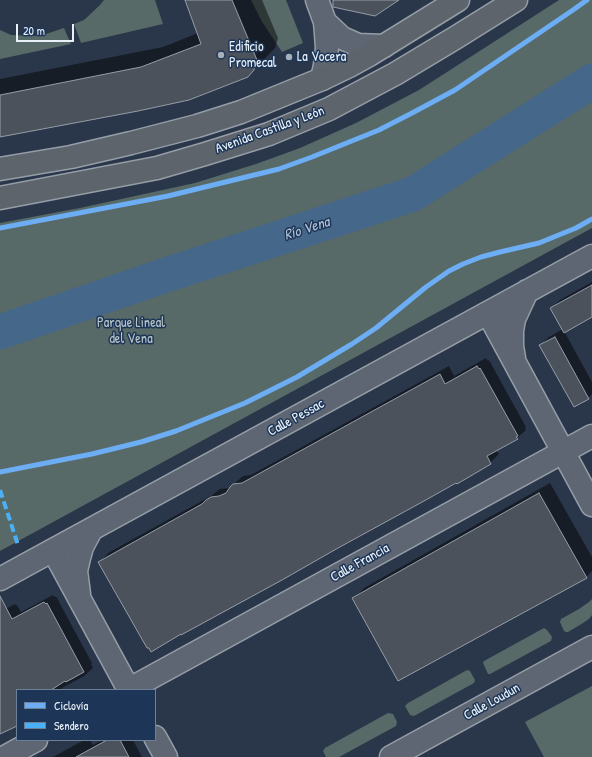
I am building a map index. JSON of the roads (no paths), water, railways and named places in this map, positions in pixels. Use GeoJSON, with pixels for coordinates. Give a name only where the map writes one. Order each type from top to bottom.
{"type":"FeatureCollection","features":[{"type":"Feature","properties":{"kind":"main road","name":"Avenida Castilla y León"},"geometry":{"type":"LineString","coordinates":[[0,169],[71,157],[198,126],[241,112],[322,79],[349,66],[458,0]]}},
{"type":"Feature","properties":{"kind":"main road","name":"Avenida Castilla y León"},"geometry":{"type":"LineString","coordinates":[[0,198],[156,168],[269,134],[329,109],[395,74],[516,0]]}},
{"type":"Feature","properties":{"kind":"street"},"geometry":{"type":"LineString","coordinates":[[317,0],[325,22],[327,48],[322,79]]}},
{"type":"Feature","properties":{"kind":"street"},"geometry":{"type":"LineString","coordinates":[[325,22],[342,38],[358,45],[384,46]]}},
{"type":"Feature","properties":{"kind":"street","name":"Calle Pessac"},"geometry":{"type":"LineString","coordinates":[[0,579],[592,256]]}},
{"type":"Feature","properties":{"kind":"street"},"geometry":{"type":"LineString","coordinates":[[516,365],[512,346],[512,331],[514,319],[527,291]]}},
{"type":"Feature","properties":{"kind":"street"},"geometry":{"type":"LineString","coordinates":[[488,313],[592,505]]}},
{"type":"Feature","properties":{"kind":"street","name":"Calle Francia"},"geometry":{"type":"LineString","coordinates":[[131,689],[592,436]]}},
{"type":"Feature","properties":{"kind":"street"},"geometry":{"type":"LineString","coordinates":[[80,601],[76,571],[82,547],[91,530]]}},
{"type":"Feature","properties":{"kind":"street"},"geometry":{"type":"LineString","coordinates":[[53,550],[128,689]]}},
{"type":"Feature","properties":{"kind":"street","name":"Calle Loudun"},"geometry":{"type":"LineString","coordinates":[[391,757],[592,647]]}},
{"type":"Feature","properties":{"kind":"street"},"geometry":{"type":"LineString","coordinates":[[156,739],[166,757]]}},
{"type":"Feature","properties":{"kind":"street"},"geometry":{"type":"LineString","coordinates":[[5,757],[34,741]]}},
{"type":"Feature","properties":{"kind":"waterway","name":"Río Vena"},"geometry":{"type":"LineString","coordinates":[[0,332],[163,276],[413,194],[592,81]]}},
{"type":"Feature","properties":{"kind":"place","name":"Edificio Promecal"},"geometry":{"type":"Point","coordinates":[221,55]}},
{"type":"Feature","properties":{"kind":"place","name":"La Vocera"},"geometry":{"type":"Point","coordinates":[289,57]}},
{"type":"Feature","properties":{"kind":"park label","name":"Parque Lineal del Vena"},"geometry":{"type":"Point","coordinates":[131,332]}}]}
